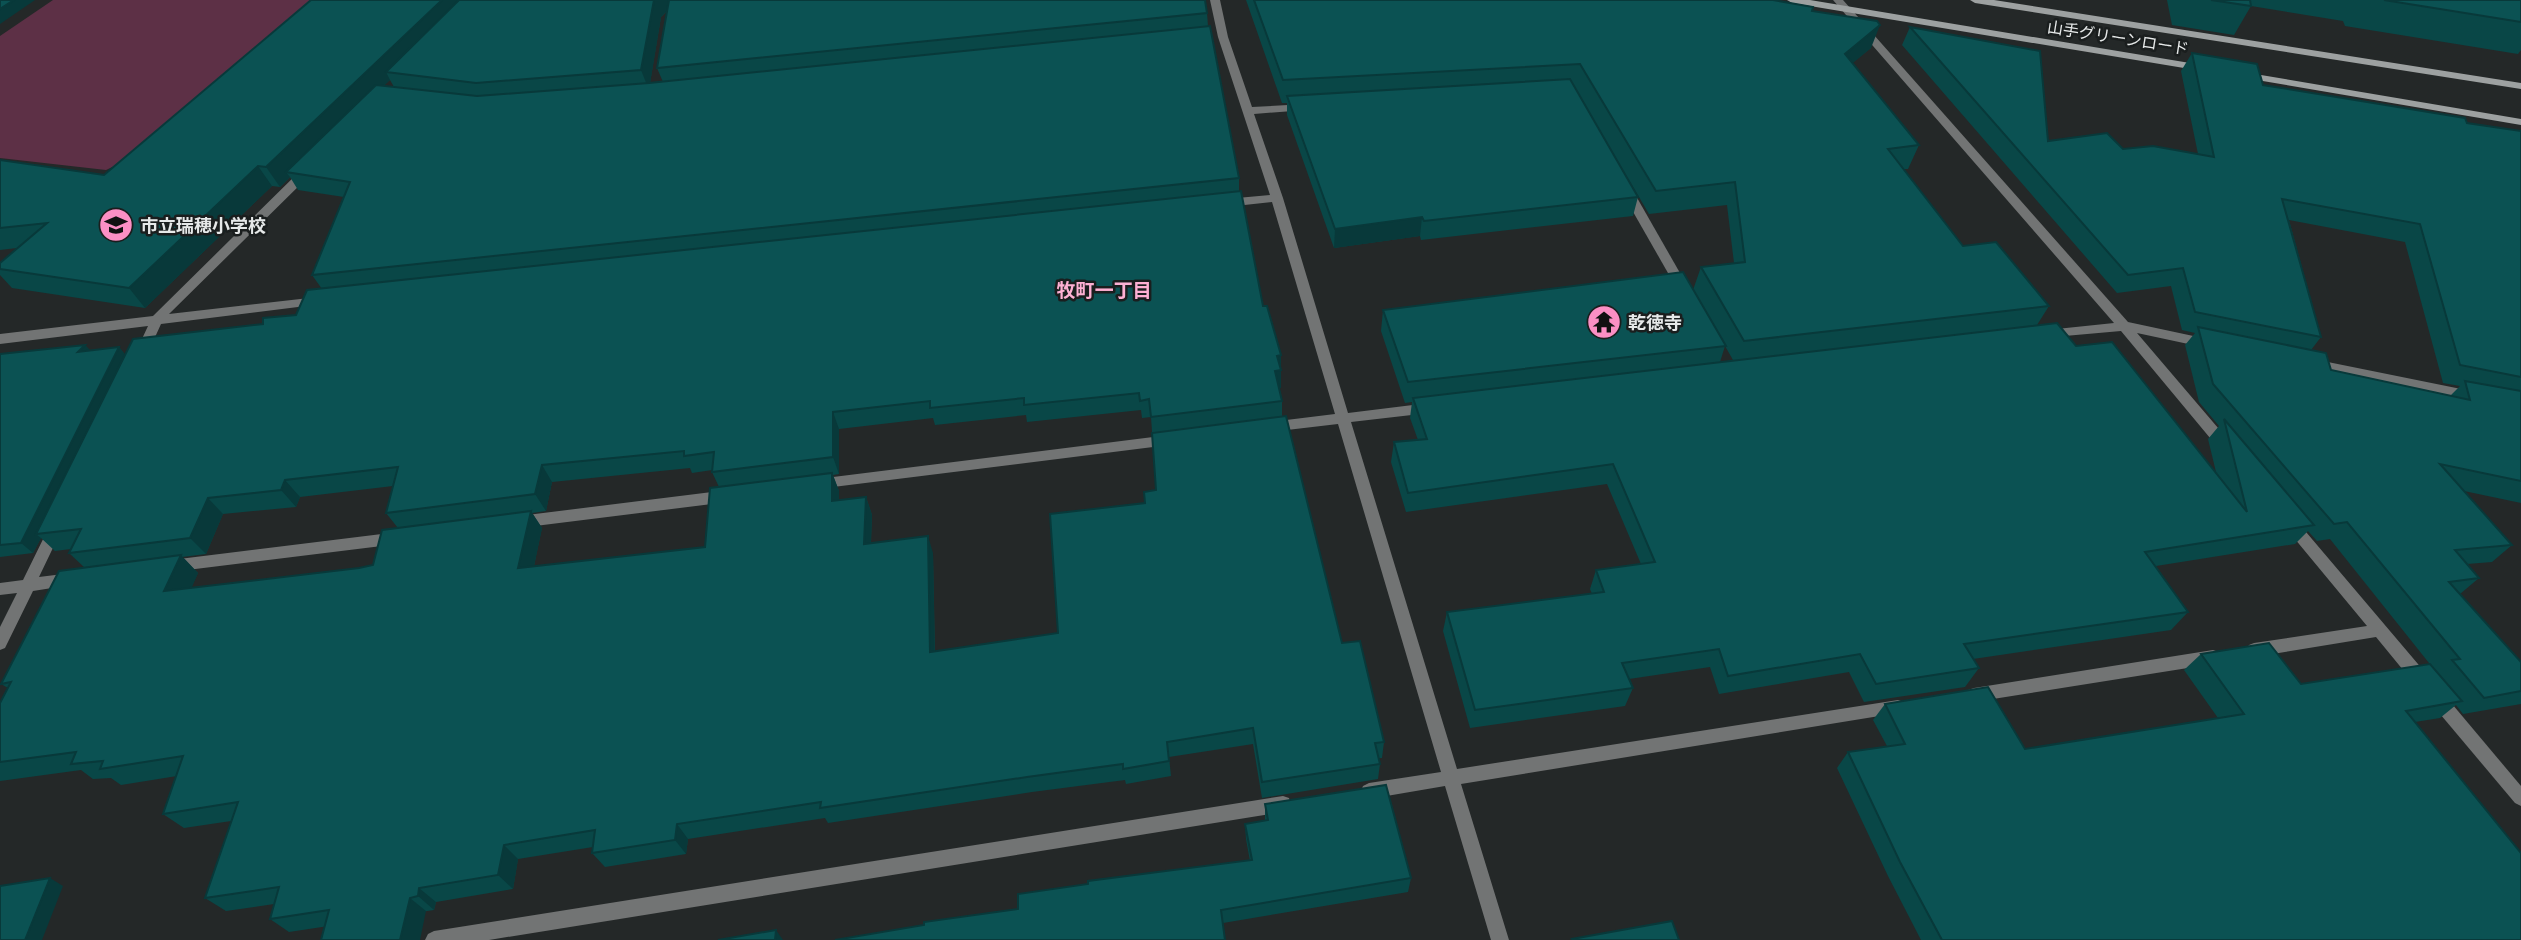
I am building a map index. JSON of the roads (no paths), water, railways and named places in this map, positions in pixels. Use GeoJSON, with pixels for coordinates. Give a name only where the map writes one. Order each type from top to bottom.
{"type":"FeatureCollection","features":[{"type":"Feature","properties":{"kind":"street"},"geometry":{"type":"LineString","coordinates":[[1216,0],[1216,37],[1248,111],[1277,198],[1500,940]]}},
{"type":"Feature","properties":{"kind":"street","name":"山手グリーンロード"},"geometry":{"type":"LineString","coordinates":[[1792,0],[1842,4],[2218,71]]}},
{"type":"Feature","properties":{"kind":"street","name":"山手グリーンロード"},"geometry":{"type":"LineString","coordinates":[[1975,0],[2521,86]]}},
{"type":"Feature","properties":{"kind":"street"},"geometry":{"type":"LineString","coordinates":[[1842,4],[2124,326],[2230,452]]}},
{"type":"Feature","properties":{"kind":"street"},"geometry":{"type":"LineString","coordinates":[[2232,73],[2521,122]]}},
{"type":"Feature","properties":{"kind":"street"},"geometry":{"type":"LineString","coordinates":[[1248,111],[1315,107]]}},
{"type":"Feature","properties":{"kind":"street"},"geometry":{"type":"LineString","coordinates":[[135,367],[159,318],[315,163]]}},
{"type":"Feature","properties":{"kind":"street"},"geometry":{"type":"LineString","coordinates":[[1618,174],[1691,302]]}},
{"type":"Feature","properties":{"kind":"street"},"geometry":{"type":"LineString","coordinates":[[1208,205],[1277,198]]}},
{"type":"Feature","properties":{"kind":"street"},"geometry":{"type":"LineString","coordinates":[[0,339],[159,318],[338,299]]}},
{"type":"Feature","properties":{"kind":"street"},"geometry":{"type":"LineString","coordinates":[[2029,337],[2124,326],[2220,345]]}},
{"type":"Feature","properties":{"kind":"street"},"geometry":{"type":"LineString","coordinates":[[2302,362],[2480,398]]}},
{"type":"Feature","properties":{"kind":"street"},"geometry":{"type":"LineString","coordinates":[[1259,428],[1439,406]]}},
{"type":"Feature","properties":{"kind":"street"},"geometry":{"type":"LineString","coordinates":[[803,486],[1190,437]]}},
{"type":"Feature","properties":{"kind":"street"},"geometry":{"type":"LineString","coordinates":[[499,525],[748,493]]}},
{"type":"Feature","properties":{"kind":"street"},"geometry":{"type":"LineString","coordinates":[[0,643],[64,512]]}},
{"type":"Feature","properties":{"kind":"street"},"geometry":{"type":"LineString","coordinates":[[2283,515],[2521,798]]}},
{"type":"Feature","properties":{"kind":"street"},"geometry":{"type":"LineString","coordinates":[[153,569],[416,535]]}},
{"type":"Feature","properties":{"kind":"street"},"geometry":{"type":"LineString","coordinates":[[0,589],[84,578]]}},
{"type":"Feature","properties":{"kind":"street"},"geometry":{"type":"LineString","coordinates":[[1956,698],[2380,630]]}},
{"type":"Feature","properties":{"kind":"street"},"geometry":{"type":"LineString","coordinates":[[1354,793],[1915,704]]}},
{"type":"Feature","properties":{"kind":"street"},"geometry":{"type":"LineString","coordinates":[[433,940],[1299,802]]}},
{"type":"Feature","properties":{"kind":"place","name":"市立瑞穂小学校"},"geometry":{"type":"Point","coordinates":[116,225]}},
{"type":"Feature","properties":{"kind":"place","name":"乾徳寺"},"geometry":{"type":"Point","coordinates":[1604,322]}},
{"type":"Feature","properties":{"kind":"district","name":"牧町一丁目"},"geometry":{"type":"Point","coordinates":[1104,290]}}]}
